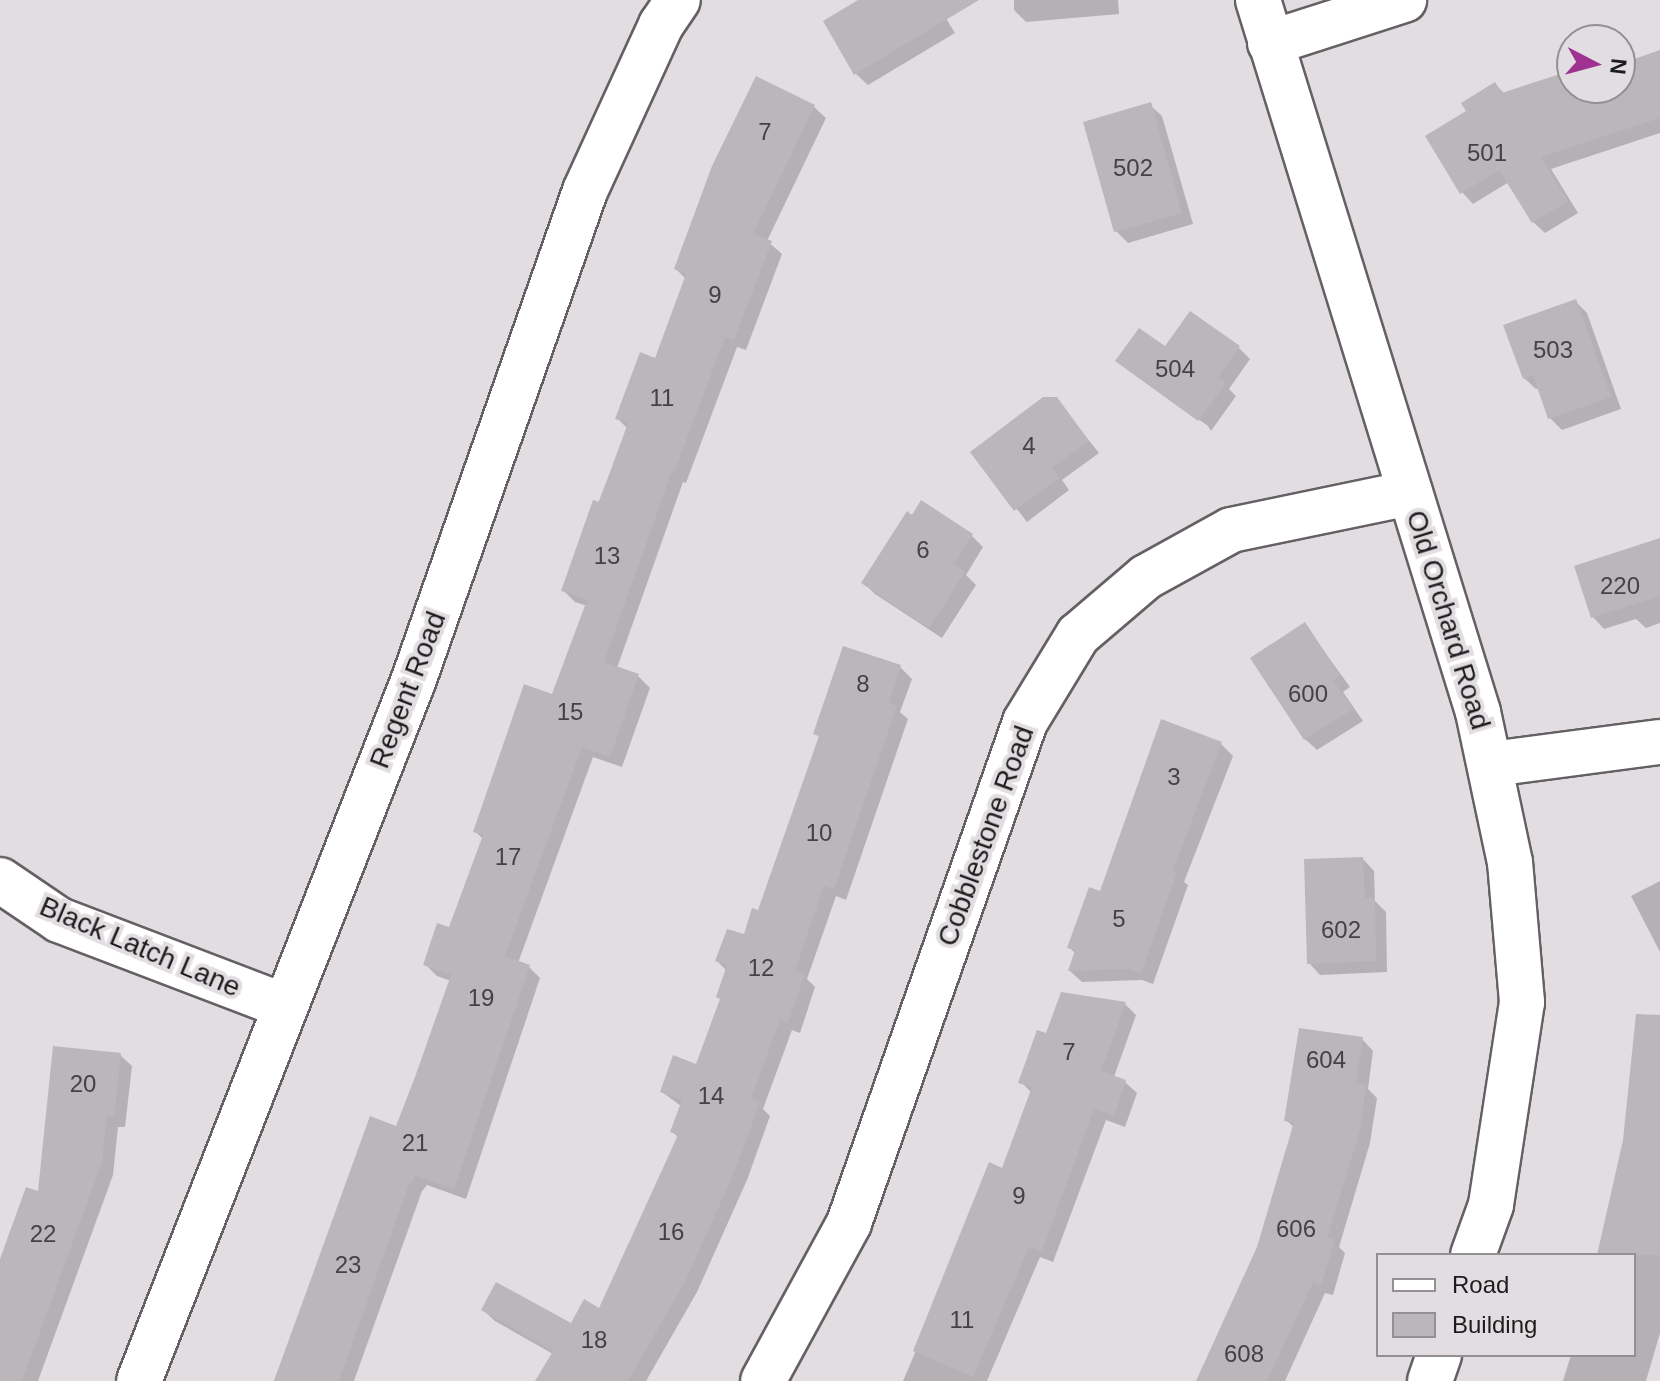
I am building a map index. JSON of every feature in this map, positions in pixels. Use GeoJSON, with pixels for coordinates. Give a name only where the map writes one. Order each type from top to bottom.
{"type":"FeatureCollection","features":[{"type":"Feature","properties":{"kind":"street","name":"Regent Road"},"geometry":{"type":"LineString","coordinates":[[139,1381],[414,679],[585,191],[661,25],[678,0]]}},
{"type":"Feature","properties":{"kind":"street","name":"Old Orchard Road"},"geometry":{"type":"LineString","coordinates":[[1258,0],[1492,764],[1510,862],[1522,1002],[1491,1205],[1474,1253]]}},
{"type":"Feature","properties":{"kind":"street"},"geometry":{"type":"LineString","coordinates":[[1270,43],[1404,0]]}},
{"type":"Feature","properties":{"kind":"street","name":"Cobblestone Road"},"geometry":{"type":"LineString","coordinates":[[763,1381],[849,1223],[1025,722],[1078,635],[1146,577],[1231,530],[1410,493]]}},
{"type":"Feature","properties":{"kind":"street"},"geometry":{"type":"LineString","coordinates":[[1492,764],[1660,742]]}},
{"type":"Feature","properties":{"kind":"street","name":"Black Latch Lane"},"geometry":{"type":"LineString","coordinates":[[0,880],[59,920],[284,1006]]}},
{"type":"Feature","properties":{"kind":"street"},"geometry":{"type":"LineString","coordinates":[[1430,1381],[1438,1357]]}},
{"type":"Feature","properties":{"kind":"building"},"geometry":{"type":"Polygon","coordinates":[[[858,0],[979,0],[854,75],[823,21],[858,0]]]}},
{"type":"Feature","properties":{"kind":"building"},"geometry":{"type":"Polygon","coordinates":[[[1660,50],[1660,118],[1541,157],[1568,201],[1532,223],[1499,170],[1460,194],[1425,136],[1466,111],[1461,103],[1495,82],[1502,93],[1556,75],[1556,104],[1636,104],[1636,58],[1660,50]]]}},
{"type":"Feature","properties":{"kind":"building"},"geometry":{"type":"Polygon","coordinates":[[[756,76],[815,105],[753,234],[772,241],[734,340],[725,337],[672,471],[604,662],[639,674],[610,757],[582,747],[505,956],[530,965],[454,1189],[415,1175],[413,1182],[410,1181],[339,1381],[274,1381],[370,1116],[396,1126],[415,1077],[451,975],[423,965],[437,923],[449,927],[483,835],[473,832],[524,684],[552,694],[587,600],[561,591],[593,500],[599,502],[628,423],[615,419],[640,352],[655,358],[686,274],[674,269],[712,166],[756,76]]]}},
{"type":"Feature","properties":{"kind":"building"},"geometry":{"type":"Polygon","coordinates":[[[1151,102],[1182,213],[1114,232],[1083,122],[1151,102]]]}},
{"type":"Feature","properties":{"kind":"building"},"geometry":{"type":"Polygon","coordinates":[[[1576,299],[1611,397],[1548,419],[1533,375],[1523,379],[1503,325],[1576,299]]]}},
{"type":"Feature","properties":{"kind":"building"},"geometry":{"type":"Polygon","coordinates":[[[1190,311],[1240,346],[1218,377],[1226,383],[1198,421],[1115,361],[1139,328],[1165,346],[1190,311]]]}},
{"type":"Feature","properties":{"kind":"building"},"geometry":{"type":"Polygon","coordinates":[[[1043,397],[1057,397],[1089,441],[1052,468],[1059,478],[1014,511],[970,452],[1043,397]]]}},
{"type":"Feature","properties":{"kind":"building"},"geometry":{"type":"Polygon","coordinates":[[[921,500],[973,534],[954,564],[965,572],[929,628],[861,583],[907,511],[912,515],[921,500]]]}},
{"type":"Feature","properties":{"kind":"building"},"geometry":{"type":"Polygon","coordinates":[[[1660,538],[1660,596],[1591,618],[1574,566],[1660,538]]]}},
{"type":"Feature","properties":{"kind":"building"},"geometry":{"type":"Polygon","coordinates":[[[1305,622],[1340,675],[1333,680],[1353,709],[1304,740],[1250,658],[1305,622]]]}},
{"type":"Feature","properties":{"kind":"building"},"geometry":{"type":"Polygon","coordinates":[[[843,646],[901,665],[889,703],[897,706],[834,889],[824,886],[795,970],[805,974],[788,1023],[780,1020],[751,1099],[760,1102],[736,1168],[686,1280],[628,1381],[535,1381],[553,1351],[481,1310],[496,1282],[571,1323],[584,1299],[599,1308],[678,1135],[670,1132],[682,1100],[660,1092],[673,1055],[696,1064],[720,999],[716,997],[727,965],[715,961],[727,929],[744,934],[752,908],[758,910],[819,736],[813,734],[843,646]]]}},
{"type":"Feature","properties":{"kind":"building"},"geometry":{"type":"Polygon","coordinates":[[[1161,719],[1222,742],[1173,870],[1177,872],[1141,974],[1129,969],[1068,971],[1075,950],[1067,948],[1089,887],[1100,891],[1161,719]]]}},
{"type":"Feature","properties":{"kind":"building"},"geometry":{"type":"Polygon","coordinates":[[[1363,857],[1365,898],[1375,898],[1376,961],[1307,964],[1304,859],[1363,857]]]}},
{"type":"Feature","properties":{"kind":"building"},"geometry":{"type":"Polygon","coordinates":[[[1061,992],[1126,1002],[1101,1071],[1126,1080],[1114,1116],[1094,1109],[1042,1251],[1029,1247],[973,1377],[913,1351],[989,1162],[1002,1168],[1032,1087],[1018,1083],[1037,1030],[1046,1033],[1061,992]]]}},
{"type":"Feature","properties":{"kind":"building"},"geometry":{"type":"Polygon","coordinates":[[[1636,1014],[1660,1015],[1660,1255],[1597,1253],[1623,1140],[1636,1014]]]}},
{"type":"Feature","properties":{"kind":"building"},"geometry":{"type":"Polygon","coordinates":[[[1299,1028],[1363,1037],[1356,1083],[1366,1085],[1360,1130],[1327,1238],[1335,1240],[1321,1285],[1313,1282],[1267,1381],[1196,1381],[1257,1247],[1294,1122],[1284,1121],[1299,1028]]]}},
{"type":"Feature","properties":{"kind":"building"},"geometry":{"type":"Polygon","coordinates":[[[53,1046],[121,1053],[114,1117],[107,1116],[102,1162],[22,1381],[0,1381],[0,1259],[26,1187],[38,1191],[53,1046]]]}}]}
